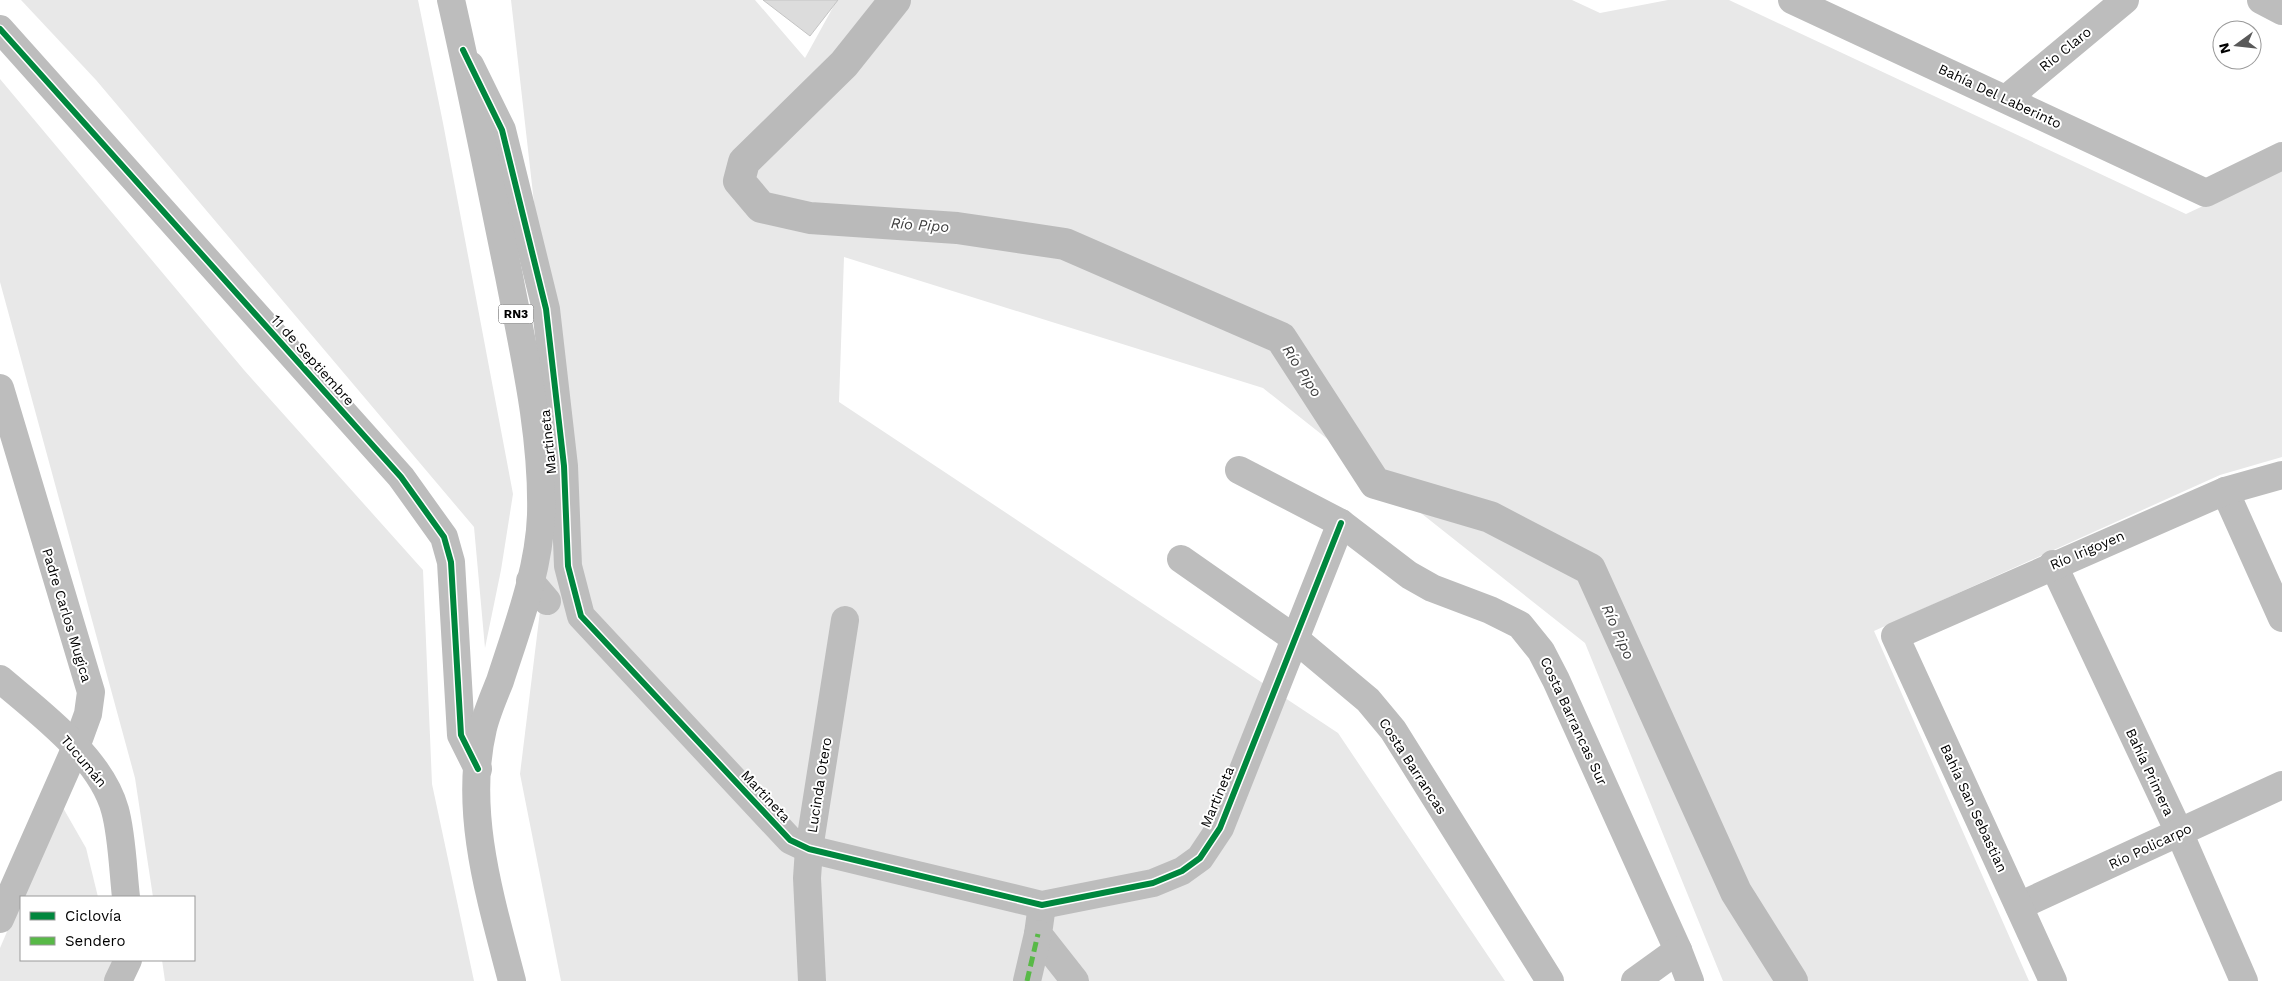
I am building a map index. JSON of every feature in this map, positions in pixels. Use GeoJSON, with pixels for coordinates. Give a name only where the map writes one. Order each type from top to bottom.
{"type":"FeatureCollection","features":[{"type":"Feature","properties":{"kind":"street","name":"RN3"},"geometry":{"type":"LineString","coordinates":[[451,0],[463,50],[515,308],[532,400],[540,463],[541,518],[535,560],[538,591],[518,628],[483,729],[478,769],[476,821],[495,916],[512,981]]}},
{"type":"Feature","properties":{"kind":"street","name":"Bahía Del Laberinto"},"geometry":{"type":"LineString","coordinates":[[1792,0],[2006,98],[2206,194],[2282,156]]}},
{"type":"Feature","properties":{"kind":"street"},"geometry":{"type":"LineString","coordinates":[[2261,0],[2282,11]]}},
{"type":"Feature","properties":{"kind":"street","name":"Rio Claro"},"geometry":{"type":"LineString","coordinates":[[2006,98],[2121,1]]}},
{"type":"Feature","properties":{"kind":"street","name":"11 de Septiembre"},"geometry":{"type":"LineString","coordinates":[[0,29],[401,477],[444,537],[451,562],[460,735],[478,769]]}},
{"type":"Feature","properties":{"kind":"street","name":"Martineta"},"geometry":{"type":"LineString","coordinates":[[463,50],[502,130],[546,309],[564,466],[568,566],[580,616],[790,840],[809,849],[1042,905],[1153,883],[1182,871],[1200,858],[1220,828],[1341,522]]}},
{"type":"Feature","properties":{"kind":"street","name":"Padre Carlos Mugica"},"geometry":{"type":"LineString","coordinates":[[0,388],[91,692],[88,714],[76,747],[0,919]]}},
{"type":"Feature","properties":{"kind":"street","name":"Costa Barrancas Sur"},"geometry":{"type":"LineString","coordinates":[[1239,470],[1341,522],[1409,576],[1432,588],[1490,610],[1520,625],[1541,651],[1678,950],[1690,981]]}},
{"type":"Feature","properties":{"kind":"street","name":"Río Irigoyen"},"geometry":{"type":"LineString","coordinates":[[1895,636],[2053,564],[2225,490],[2282,475]]}},
{"type":"Feature","properties":{"kind":"street"},"geometry":{"type":"LineString","coordinates":[[2225,490],[2282,618]]}},
{"type":"Feature","properties":{"kind":"street","name":"Costa Barrancas"},"geometry":{"type":"LineString","coordinates":[[1181,559],[1294,638],[1368,700],[1393,730],[1550,981]]}},
{"type":"Feature","properties":{"kind":"street","name":"Bahía Primera"},"geometry":{"type":"LineString","coordinates":[[2053,564],[2179,832],[2244,981]]}},
{"type":"Feature","properties":{"kind":"street","name":"Lucinda Otero"},"geometry":{"type":"LineString","coordinates":[[812,981],[807,878],[809,849],[845,620]]}},
{"type":"Feature","properties":{"kind":"street","name":"Bahía San Sebastian"},"geometry":{"type":"LineString","coordinates":[[1895,636],[2053,981]]}},
{"type":"Feature","properties":{"kind":"street","name":"Tucumán"},"geometry":{"type":"LineString","coordinates":[[0,679],[76,747],[106,786],[116,811],[126,896]]}},
{"type":"Feature","properties":{"kind":"street","name":"Río Policarpo"},"geometry":{"type":"LineString","coordinates":[[2019,906],[2282,785]]}},
{"type":"Feature","properties":{"kind":"street"},"geometry":{"type":"LineString","coordinates":[[1027,981],[1038,934],[1042,905]]}},
{"type":"Feature","properties":{"kind":"street"},"geometry":{"type":"LineString","coordinates":[[1038,934],[1075,981]]}},
{"type":"Feature","properties":{"kind":"street"},"geometry":{"type":"LineString","coordinates":[[1635,981],[1678,950]]}},
{"type":"Feature","properties":{"kind":"street"},"geometry":{"type":"LineString","coordinates":[[118,981],[128,961]]}},
{"type":"Feature","properties":{"kind":"street"},"geometry":{"type":"LineString","coordinates":[[134,961],[136,981]]}},
{"type":"Feature","properties":{"kind":"shaded area"},"geometry":{"type":"Polygon","coordinates":[[[21,0],[418,0],[513,494],[501,570],[485,648],[474,527],[96,80],[21,0]]]}},
{"type":"Feature","properties":{"kind":"shaded area"},"geometry":{"type":"Polygon","coordinates":[[[511,0],[755,0],[805,58],[837,0],[1572,0],[1600,13],[1668,0],[1729,0],[2186,214],[2282,169],[2282,457],[2220,475],[1874,631],[2029,981],[1723,981],[1585,643],[1263,388],[844,257],[839,402],[1338,733],[1505,981],[561,981],[520,774],[561,440],[511,0]]]}},
{"type":"Feature","properties":{"kind":"shaded area"},"geometry":{"type":"Polygon","coordinates":[[[0,79],[244,370],[423,570],[432,784],[474,981],[165,981],[162,961],[195,961],[195,896],[153,896],[135,778],[0,282],[0,79]]]}},
{"type":"Feature","properties":{"kind":"shaded area"},"geometry":{"type":"Polygon","coordinates":[[[62,806],[86,848],[98,896],[22,896],[62,806]]]}},
{"type":"Feature","properties":{"kind":"shaded area"},"geometry":{"type":"Polygon","coordinates":[[[20,901],[20,961],[112,961],[117,981],[0,981],[0,948],[20,901]]]}},
{"type":"Feature","properties":{"kind":"building"},"geometry":{"type":"Polygon","coordinates":[[[763,0],[838,0],[810,36],[763,0]]]}},
{"type":"Feature","properties":{"kind":"waterway","name":"Río Pipo"},"geometry":{"type":"LineString","coordinates":[[895,0],[844,64],[744,162],[739,181],[761,207],[810,218],[957,228],[1065,244],[1281,338],[1375,483],[1490,517],[1590,569],[1736,892],[1792,981]]}},
{"type":"Feature","properties":{"kind":"marked path"},"geometry":{"type":"LineString","coordinates":[[1027,981],[1038,934]]}},
{"type":"Feature","properties":{"kind":"cycle path"},"geometry":{"type":"LineString","coordinates":[[0,29],[401,477],[444,537],[451,562],[461,735],[478,769]]}},
{"type":"Feature","properties":{"kind":"cycle path"},"geometry":{"type":"LineString","coordinates":[[463,50],[502,130],[546,309],[564,466],[568,566],[581,616],[790,840],[809,849],[1042,905],[1153,883],[1182,871],[1200,858],[1220,828],[1341,523]]}}]}
